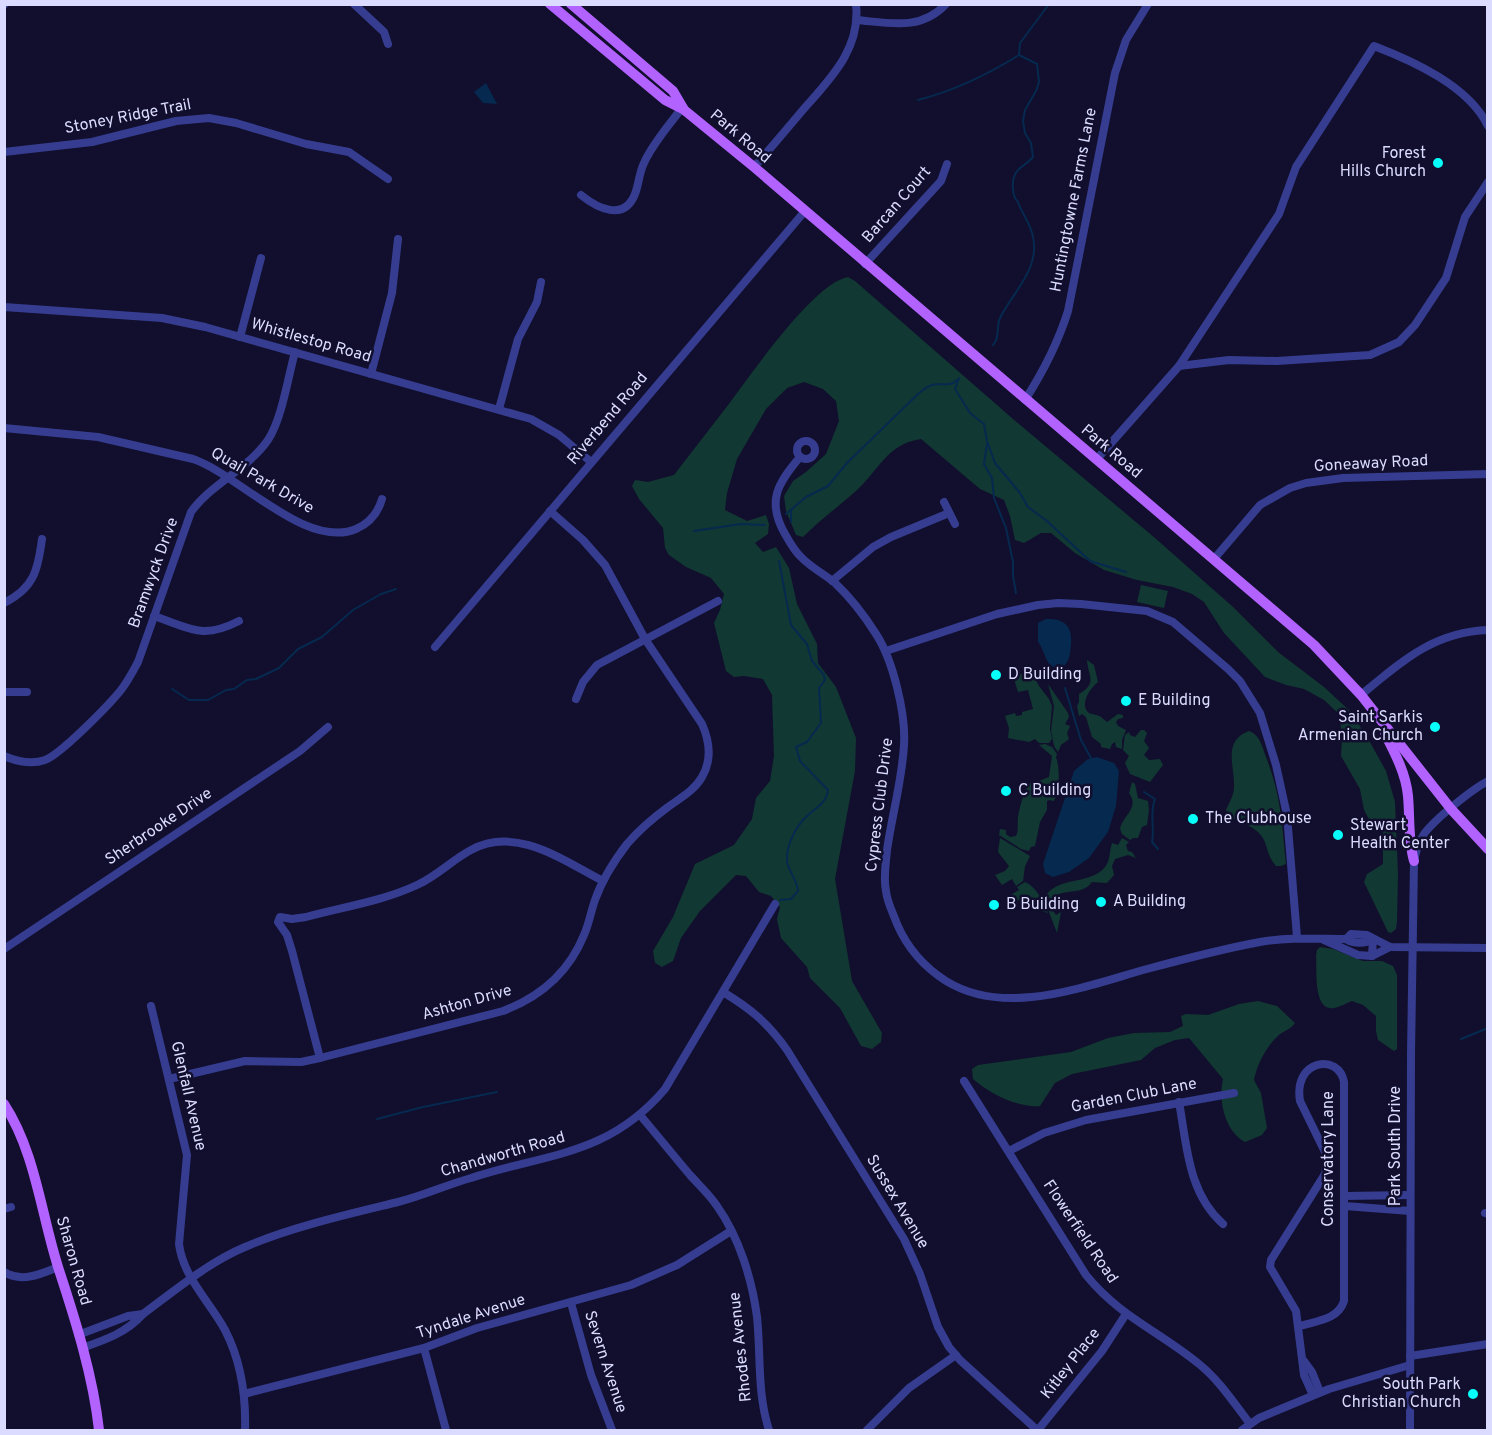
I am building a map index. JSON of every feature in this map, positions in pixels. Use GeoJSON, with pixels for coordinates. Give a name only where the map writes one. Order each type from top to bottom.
{"type":"FeatureCollection","features":[{"type":"Feature","properties":{"kind":"main road","name":"Park Road"},"geometry":{"type":"LineString","coordinates":[[550,4],[665,100],[683,109],[754,167],[1314,645],[1361,695],[1451,809],[1488,849]]}},
{"type":"Feature","properties":{"kind":"main road","name":"Park Road"},"geometry":{"type":"LineString","coordinates":[[571,4],[673,91],[683,109]]}},
{"type":"Feature","properties":{"kind":"main road"},"geometry":{"type":"LineString","coordinates":[[1371,708],[1392,746],[1405,781],[1411,851],[1414,861]]}},
{"type":"Feature","properties":{"kind":"main road","name":"Sharon Road"},"geometry":{"type":"LineString","coordinates":[[4,1104],[26,1150],[82,1348],[99,1431]]}},
{"type":"Feature","properties":{"kind":"street"},"geometry":{"type":"LineString","coordinates":[[354,4],[384,32],[388,44]]}},
{"type":"Feature","properties":{"kind":"street"},"geometry":{"type":"LineString","coordinates":[[754,167],[838,69],[852,42],[857,20],[856,4]]}},
{"type":"Feature","properties":{"kind":"street"},"geometry":{"type":"LineString","coordinates":[[857,20],[917,23],[932,17],[946,4]]}},
{"type":"Feature","properties":{"kind":"street","name":"Huntingtowne Farms Lane"},"geometry":{"type":"LineString","coordinates":[[1025,400],[1038,381],[1062,328],[1114,73],[1126,40],[1148,4]]}},
{"type":"Feature","properties":{"kind":"street"},"geometry":{"type":"LineString","coordinates":[[1097,459],[1179,366],[1279,214],[1296,167],[1374,46],[1410,60],[1447,82],[1471,103],[1488,126]]}},
{"type":"Feature","properties":{"kind":"street"},"geometry":{"type":"LineString","coordinates":[[581,195],[603,209],[611,210],[626,206],[635,194],[646,158],[683,109]]}},
{"type":"Feature","properties":{"kind":"street","name":"Stoney Ridge Trail"},"geometry":{"type":"LineString","coordinates":[[4,152],[92,142],[176,121],[209,118],[236,123],[306,144],[349,152],[388,179]]}},
{"type":"Feature","properties":{"kind":"street","name":"Barcan Court"},"geometry":{"type":"LineString","coordinates":[[865,264],[941,181],[947,164]]}},
{"type":"Feature","properties":{"kind":"street"},"geometry":{"type":"LineString","coordinates":[[1179,366],[1229,360],[1277,361],[1370,355],[1403,339],[1446,278],[1466,217],[1488,182]]}},
{"type":"Feature","properties":{"kind":"street","name":"Riverbend Road"},"geometry":{"type":"LineString","coordinates":[[435,647],[805,211]]}},
{"type":"Feature","properties":{"kind":"street"},"geometry":{"type":"LineString","coordinates":[[371,374],[392,292],[398,239]]}},
{"type":"Feature","properties":{"kind":"street"},"geometry":{"type":"LineString","coordinates":[[240,337],[261,258]]}},
{"type":"Feature","properties":{"kind":"street"},"geometry":{"type":"LineString","coordinates":[[499,409],[519,339],[537,302],[541,282]]}},
{"type":"Feature","properties":{"kind":"street","name":"Whistlestop Road"},"geometry":{"type":"LineString","coordinates":[[4,308],[162,318],[196,325],[531,419],[545,426],[591,462]]}},
{"type":"Feature","properties":{"kind":"street","name":"Bramwyck Drive"},"geometry":{"type":"LineString","coordinates":[[4,756],[24,762],[34,762],[51,757],[126,683],[138,662],[191,512],[208,493],[260,449],[273,430],[295,352]]}},
{"type":"Feature","properties":{"kind":"street","name":"Quail Park Drive"},"geometry":{"type":"LineString","coordinates":[[4,428],[76,434],[131,444],[200,462],[258,500],[319,531],[344,533],[364,525],[376,513],[382,499]]}},
{"type":"Feature","properties":{"kind":"street","name":"Cypress Club Drive"},"geometry":{"type":"LineString","coordinates":[[800,457],[779,486],[775,505],[777,516],[794,549],[854,602],[886,651],[901,708],[904,741],[886,857],[885,890],[902,934],[913,951],[935,974],[955,986],[974,993],[1011,998],[1081,987],[1249,944],[1297,937],[1346,939],[1351,934],[1367,935],[1390,948]]}},
{"type":"Feature","properties":{"kind":"street","name":"Goneaway Road"},"geometry":{"type":"LineString","coordinates":[[1214,559],[1260,505],[1290,488],[1306,483],[1343,478],[1488,474]]}},
{"type":"Feature","properties":{"kind":"street"},"geometry":{"type":"LineString","coordinates":[[944,502],[955,524]]}},
{"type":"Feature","properties":{"kind":"street","name":"Ashton Drive"},"geometry":{"type":"LineString","coordinates":[[169,1079],[245,1061],[301,1062],[320,1058],[502,1011],[526,1001],[551,983],[569,963],[585,934],[603,881],[622,850],[643,827],[695,787],[706,769],[709,758],[709,741],[702,724],[645,639],[605,565],[583,540],[550,511]]}},
{"type":"Feature","properties":{"kind":"street"},"geometry":{"type":"LineString","coordinates":[[832,581],[873,547],[949,513]]}},
{"type":"Feature","properties":{"kind":"street"},"geometry":{"type":"LineString","coordinates":[[4,603],[29,586],[42,539]]}},
{"type":"Feature","properties":{"kind":"street"},"geometry":{"type":"LineString","coordinates":[[576,699],[583,682],[597,665],[718,601]]}},
{"type":"Feature","properties":{"kind":"street"},"geometry":{"type":"LineString","coordinates":[[886,651],[1028,606],[1058,603],[1147,611],[1173,622],[1240,681],[1260,713],[1276,765],[1287,815],[1297,937]]}},
{"type":"Feature","properties":{"kind":"street"},"geometry":{"type":"LineString","coordinates":[[154,616],[203,632],[222,630],[239,621]]}},
{"type":"Feature","properties":{"kind":"street"},"geometry":{"type":"LineString","coordinates":[[1361,695],[1424,646],[1448,636],[1488,630]]}},
{"type":"Feature","properties":{"kind":"street"},"geometry":{"type":"LineString","coordinates":[[4,692],[27,692]]}},
{"type":"Feature","properties":{"kind":"street","name":"Sherbrooke Drive"},"geometry":{"type":"LineString","coordinates":[[4,949],[300,751],[328,727]]}},
{"type":"Feature","properties":{"kind":"street"},"geometry":{"type":"LineString","coordinates":[[1414,861],[1424,834],[1472,790],[1488,781]]}},
{"type":"Feature","properties":{"kind":"street"},"geometry":{"type":"LineString","coordinates":[[320,1058],[292,951],[284,930],[278,922],[280,917],[296,919],[306,917],[402,891],[430,879],[469,850],[493,842],[512,841],[530,845],[603,881]]}},
{"type":"Feature","properties":{"kind":"street","name":"Park South Drive"},"geometry":{"type":"LineString","coordinates":[[1410,1431],[1414,861]]}},
{"type":"Feature","properties":{"kind":"street","name":"Chandworth Road"},"geometry":{"type":"LineString","coordinates":[[82,1348],[112,1337],[132,1326],[143,1314],[192,1279],[229,1255],[261,1240],[364,1209],[428,1194],[471,1178],[578,1149],[606,1138],[640,1115],[671,1081],[775,904]]}},
{"type":"Feature","properties":{"kind":"street","name":"Cypress Club Drive"},"geometry":{"type":"LineString","coordinates":[[1321,939],[1346,951],[1372,956],[1390,948],[1488,948]]}},
{"type":"Feature","properties":{"kind":"street"},"geometry":{"type":"LineString","coordinates":[[1372,956],[1373,939]]}},
{"type":"Feature","properties":{"kind":"street","name":"Sussex Avenue"},"geometry":{"type":"LineString","coordinates":[[723,992],[755,1012],[787,1050],[904,1239],[921,1275],[938,1327],[956,1355],[1038,1431]]}},
{"type":"Feature","properties":{"kind":"street","name":"Glenfall Avenue"},"geometry":{"type":"LineString","coordinates":[[151,1006],[187,1155],[179,1244],[182,1262],[229,1340],[244,1394],[245,1431]]}},
{"type":"Feature","properties":{"kind":"street","name":"Conservatory Lane"},"geometry":{"type":"LineString","coordinates":[[1300,1326],[1329,1318],[1342,1308],[1344,1301],[1343,1076],[1338,1069],[1328,1064],[1311,1067],[1301,1077],[1299,1093],[1300,1101],[1325,1152],[1327,1167],[1323,1180],[1271,1260],[1270,1267],[1296,1311],[1300,1326],[1304,1375],[1316,1394]]}},
{"type":"Feature","properties":{"kind":"street","name":"Flowerfield Road"},"geometry":{"type":"LineString","coordinates":[[964,1081],[1086,1275],[1108,1300],[1199,1364],[1220,1384],[1250,1424]]}},
{"type":"Feature","properties":{"kind":"street","name":"Garden Club Lane"},"geometry":{"type":"LineString","coordinates":[[1009,1151],[1044,1133],[1066,1125],[1234,1093]]}},
{"type":"Feature","properties":{"kind":"street"},"geometry":{"type":"LineString","coordinates":[[1179,1102],[1196,1186],[1206,1206],[1223,1224]]}},
{"type":"Feature","properties":{"kind":"street","name":"Rhodes Avenue"},"geometry":{"type":"LineString","coordinates":[[640,1115],[717,1205],[744,1260],[753,1293],[758,1328],[759,1384],[769,1431]]}},
{"type":"Feature","properties":{"kind":"street"},"geometry":{"type":"LineString","coordinates":[[1345,1196],[1410,1195]]}},
{"type":"Feature","properties":{"kind":"street"},"geometry":{"type":"LineString","coordinates":[[1345,1206],[1410,1211]]}},
{"type":"Feature","properties":{"kind":"street","name":"Tyndale Avenue"},"geometry":{"type":"LineString","coordinates":[[244,1394],[424,1348],[477,1328],[631,1286],[702,1251],[731,1231]]}},
{"type":"Feature","properties":{"kind":"street"},"geometry":{"type":"LineString","coordinates":[[4,1272],[13,1277],[24,1278],[58,1267]]}},
{"type":"Feature","properties":{"kind":"street","name":"Severn Avenue"},"geometry":{"type":"LineString","coordinates":[[571,1303],[591,1375],[612,1431]]}},
{"type":"Feature","properties":{"kind":"street","name":"Chandworth Road"},"geometry":{"type":"LineString","coordinates":[[78,1335],[128,1316],[143,1314]]}},
{"type":"Feature","properties":{"kind":"street","name":"Kitley Place"},"geometry":{"type":"LineString","coordinates":[[1038,1431],[1101,1351],[1126,1314]]}},
{"type":"Feature","properties":{"kind":"street"},"geometry":{"type":"LineString","coordinates":[[1242,1431],[1250,1424],[1347,1382],[1410,1360],[1488,1344]]}},
{"type":"Feature","properties":{"kind":"street"},"geometry":{"type":"LineString","coordinates":[[424,1348],[446,1431]]}},
{"type":"Feature","properties":{"kind":"street"},"geometry":{"type":"LineString","coordinates":[[867,1431],[909,1388],[956,1355]]}},
{"type":"Feature","properties":{"kind":"green space"},"geometry":{"type":"Polygon","coordinates":[[[848,277],[1155,538],[1233,607],[1278,652],[1324,687],[1351,712],[1386,771],[1395,802],[1398,874],[1396,929],[1391,933],[1388,932],[1364,882],[1367,874],[1383,864],[1381,826],[1371,823],[1364,810],[1360,789],[1341,756],[1342,735],[1339,714],[1324,700],[1304,689],[1265,677],[1224,633],[1204,602],[1192,594],[1104,570],[1075,553],[1051,533],[1041,533],[1024,543],[1015,540],[1004,500],[980,489],[921,439],[900,446],[892,452],[857,490],[803,537],[796,535],[786,511],[784,496],[793,481],[826,454],[839,421],[836,401],[823,389],[804,382],[787,388],[766,409],[737,459],[727,493],[725,510],[747,521],[766,515],[769,524],[768,534],[755,543],[763,552],[776,547],[789,568],[797,604],[817,644],[818,663],[836,687],[856,738],[855,771],[835,879],[852,981],[882,1033],[881,1042],[872,1049],[861,1046],[840,1008],[810,978],[807,967],[781,938],[777,919],[780,907],[771,896],[759,892],[746,876],[736,875],[700,911],[681,938],[673,961],[662,967],[655,963],[653,951],[673,917],[695,864],[734,845],[752,819],[756,798],[770,781],[774,756],[772,695],[763,679],[734,677],[726,671],[714,623],[724,594],[711,578],[686,567],[669,555],[665,548],[663,528],[639,499],[632,486],[635,480],[648,482],[674,475],[800,313],[834,283],[848,277]]]}},
{"type":"Feature","properties":{"kind":"green space"},"geometry":{"type":"Polygon","coordinates":[[[1141,585],[1168,591],[1164,608],[1137,602],[1141,585]]]}},
{"type":"Feature","properties":{"kind":"green space"},"geometry":{"type":"Polygon","coordinates":[[[1087,660],[1094,665],[1098,682],[1085,701],[1086,710],[1107,722],[1118,714],[1123,715],[1123,718],[1116,722],[1118,726],[1126,730],[1122,740],[1122,749],[1116,747],[1115,742],[1110,749],[1101,747],[1101,744],[1092,737],[1086,717],[1082,714],[1079,716],[1077,706],[1079,694],[1085,690],[1091,679],[1087,660]]]}},
{"type":"Feature","properties":{"kind":"green space"},"geometry":{"type":"Polygon","coordinates":[[[1030,668],[1052,706],[1050,729],[1052,739],[1049,743],[1039,743],[1035,739],[1029,742],[1008,738],[1009,728],[1005,716],[1015,713],[1016,716],[1022,715],[1022,712],[1033,709],[1028,690],[1018,692],[1013,676],[1024,673],[1024,669],[1030,668]]]}},
{"type":"Feature","properties":{"kind":"green space"},"geometry":{"type":"Polygon","coordinates":[[[1048,684],[1069,717],[1065,724],[1070,726],[1067,733],[1069,739],[1061,745],[1058,752],[1054,746],[1051,731],[1054,706],[1048,684]]]}},
{"type":"Feature","properties":{"kind":"green space"},"geometry":{"type":"Polygon","coordinates":[[[1141,730],[1147,733],[1144,741],[1149,748],[1144,755],[1149,760],[1160,759],[1163,765],[1150,782],[1130,774],[1125,763],[1129,756],[1123,750],[1125,735],[1129,732],[1135,737],[1141,730]]]}},
{"type":"Feature","properties":{"kind":"green space"},"geometry":{"type":"Polygon","coordinates":[[[1249,731],[1260,741],[1275,784],[1286,864],[1281,866],[1273,863],[1261,835],[1248,825],[1228,816],[1226,810],[1234,790],[1232,755],[1235,741],[1249,731]]]}},
{"type":"Feature","properties":{"kind":"green space"},"geometry":{"type":"Polygon","coordinates":[[[1045,744],[1052,747],[1057,754],[1058,785],[1054,801],[1047,801],[1047,810],[1040,822],[1035,846],[1029,851],[1021,849],[999,835],[1000,829],[1006,830],[1006,834],[1010,837],[1016,836],[1020,808],[1027,788],[1033,781],[1049,777],[1052,756],[1039,745],[1045,744]]]}},
{"type":"Feature","properties":{"kind":"green space"},"geometry":{"type":"Polygon","coordinates":[[[1132,782],[1135,784],[1138,798],[1148,801],[1149,810],[1147,825],[1142,827],[1138,838],[1130,840],[1122,834],[1120,829],[1132,807],[1132,798],[1129,793],[1132,782]]]}},
{"type":"Feature","properties":{"kind":"green space"},"geometry":{"type":"Polygon","coordinates":[[[1000,838],[1030,856],[1025,866],[1023,881],[1016,886],[1012,879],[1002,885],[995,875],[1005,871],[1009,866],[998,852],[1000,838]]]}},
{"type":"Feature","properties":{"kind":"green space"},"geometry":{"type":"Polygon","coordinates":[[[1122,838],[1129,842],[1126,845],[1128,851],[1132,852],[1136,858],[1128,855],[1115,859],[1112,866],[1114,875],[1107,883],[1092,882],[1080,890],[1059,894],[1055,897],[1050,907],[1056,915],[1061,912],[1057,933],[1044,899],[1057,886],[1095,875],[1102,870],[1108,862],[1112,843],[1118,845],[1122,838]]]}},
{"type":"Feature","properties":{"kind":"green space"},"geometry":{"type":"Polygon","coordinates":[[[1025,882],[1036,891],[1048,913],[1038,910],[1026,898],[1013,902],[1009,896],[1019,890],[1017,887],[1025,882]]]}},
{"type":"Feature","properties":{"kind":"green space"},"geometry":{"type":"Polygon","coordinates":[[[1320,947],[1333,949],[1363,961],[1382,961],[1393,966],[1397,975],[1397,1049],[1394,1051],[1378,1040],[1376,1016],[1363,1005],[1352,1001],[1334,1008],[1322,1004],[1318,989],[1316,956],[1320,947]]]}},
{"type":"Feature","properties":{"kind":"green space"},"geometry":{"type":"Polygon","coordinates":[[[1258,1001],[1277,1006],[1295,1023],[1275,1038],[1260,1061],[1254,1080],[1261,1093],[1267,1128],[1262,1135],[1245,1142],[1232,1131],[1225,1115],[1222,1106],[1223,1079],[1189,1038],[1175,1040],[1155,1048],[1141,1060],[1072,1074],[1055,1083],[1040,1106],[1023,1105],[1005,1099],[973,1079],[972,1069],[978,1065],[1071,1052],[1108,1038],[1134,1033],[1170,1032],[1183,1026],[1181,1016],[1186,1014],[1208,1015],[1239,1004],[1258,1001]]]}},
{"type":"Feature","properties":{"kind":"water"},"geometry":{"type":"Polygon","coordinates":[[[486,83],[497,104],[483,103],[474,92],[486,83]]]}},
{"type":"Feature","properties":{"kind":"water"},"geometry":{"type":"Polygon","coordinates":[[[1046,619],[1058,620],[1069,628],[1070,654],[1063,667],[1057,668],[1049,664],[1038,642],[1038,623],[1046,619]]]}},
{"type":"Feature","properties":{"kind":"water"},"geometry":{"type":"Polygon","coordinates":[[[1097,757],[1114,763],[1119,771],[1116,806],[1108,832],[1089,858],[1069,872],[1053,877],[1045,873],[1043,864],[1074,771],[1088,759],[1097,757]]]}},
{"type":"Feature","properties":{"kind":"waterway"},"geometry":{"type":"LineString","coordinates":[[1019,55],[1020,43],[1049,4]]}},
{"type":"Feature","properties":{"kind":"waterway"},"geometry":{"type":"LineString","coordinates":[[918,100],[970,82],[1019,55]]}},
{"type":"Feature","properties":{"kind":"waterway"},"geometry":{"type":"LineString","coordinates":[[993,345],[1000,318],[1029,270],[1034,249],[1032,232],[1014,195],[1013,186],[1018,170],[1033,157],[1031,143],[1025,133],[1023,121],[1025,110],[1039,82],[1037,64],[1019,55]]}},
{"type":"Feature","properties":{"kind":"waterway"},"geometry":{"type":"LineString","coordinates":[[959,378],[955,389],[970,413],[984,424],[995,463],[1020,493],[1028,507],[1047,521],[1090,561],[1126,572]]}},
{"type":"Feature","properties":{"kind":"waterway"},"geometry":{"type":"LineString","coordinates":[[786,514],[806,497],[828,486],[847,463],[923,390],[936,384],[951,384],[957,380]]}},
{"type":"Feature","properties":{"kind":"waterway"},"geometry":{"type":"LineString","coordinates":[[987,444],[984,464],[992,478],[994,498],[1006,528],[1016,593]]}},
{"type":"Feature","properties":{"kind":"waterway"},"geometry":{"type":"LineString","coordinates":[[791,510],[791,522]]}},
{"type":"Feature","properties":{"kind":"waterway"},"geometry":{"type":"LineString","coordinates":[[694,531],[741,524],[765,525]]}},
{"type":"Feature","properties":{"kind":"waterway"},"geometry":{"type":"LineString","coordinates":[[779,561],[791,625],[807,644],[812,661],[824,675],[825,680],[819,688],[821,723],[807,742],[796,747],[800,761],[828,790],[822,803],[801,822],[792,838],[787,861],[798,891],[791,899],[780,900]]}},
{"type":"Feature","properties":{"kind":"waterway"},"geometry":{"type":"LineString","coordinates":[[172,689],[189,700],[208,700],[226,690],[234,689],[247,680],[256,679],[279,668],[298,649],[322,637],[353,610],[381,594],[396,589]]}},
{"type":"Feature","properties":{"kind":"waterway"},"geometry":{"type":"LineString","coordinates":[[1056,666],[1062,680]]}},
{"type":"Feature","properties":{"kind":"waterway"},"geometry":{"type":"LineString","coordinates":[[1065,688],[1081,740],[1091,758]]}},
{"type":"Feature","properties":{"kind":"waterway"},"geometry":{"type":"LineString","coordinates":[[1144,792],[1155,799],[1152,810],[1152,842],[1158,849]]}},
{"type":"Feature","properties":{"kind":"waterway"},"geometry":{"type":"LineString","coordinates":[[1461,1039],[1488,1028]]}},
{"type":"Feature","properties":{"kind":"waterway"},"geometry":{"type":"LineString","coordinates":[[377,1119],[497,1092]]}},
{"type":"Feature","properties":{"kind":"place","name":"Forest Hills Church"},"geometry":{"type":"Point","coordinates":[1438,163]}},
{"type":"Feature","properties":{"kind":"place","name":"D Building"},"geometry":{"type":"Point","coordinates":[996,675]}},
{"type":"Feature","properties":{"kind":"place","name":"E Building"},"geometry":{"type":"Point","coordinates":[1126,701]}},
{"type":"Feature","properties":{"kind":"place","name":"Saint Sarkis Armenian Church"},"geometry":{"type":"Point","coordinates":[1435,727]}},
{"type":"Feature","properties":{"kind":"place","name":"C Building"},"geometry":{"type":"Point","coordinates":[1006,791]}},
{"type":"Feature","properties":{"kind":"place","name":"The Clubhouse"},"geometry":{"type":"Point","coordinates":[1193,819]}},
{"type":"Feature","properties":{"kind":"place","name":"Stewart Health Center"},"geometry":{"type":"Point","coordinates":[1338,835]}},
{"type":"Feature","properties":{"kind":"place","name":"A Building"},"geometry":{"type":"Point","coordinates":[1101,902]}},
{"type":"Feature","properties":{"kind":"place","name":"B Building"},"geometry":{"type":"Point","coordinates":[994,905]}},
{"type":"Feature","properties":{"kind":"place","name":"South Park Christian Church"},"geometry":{"type":"Point","coordinates":[1473,1394]}}]}
